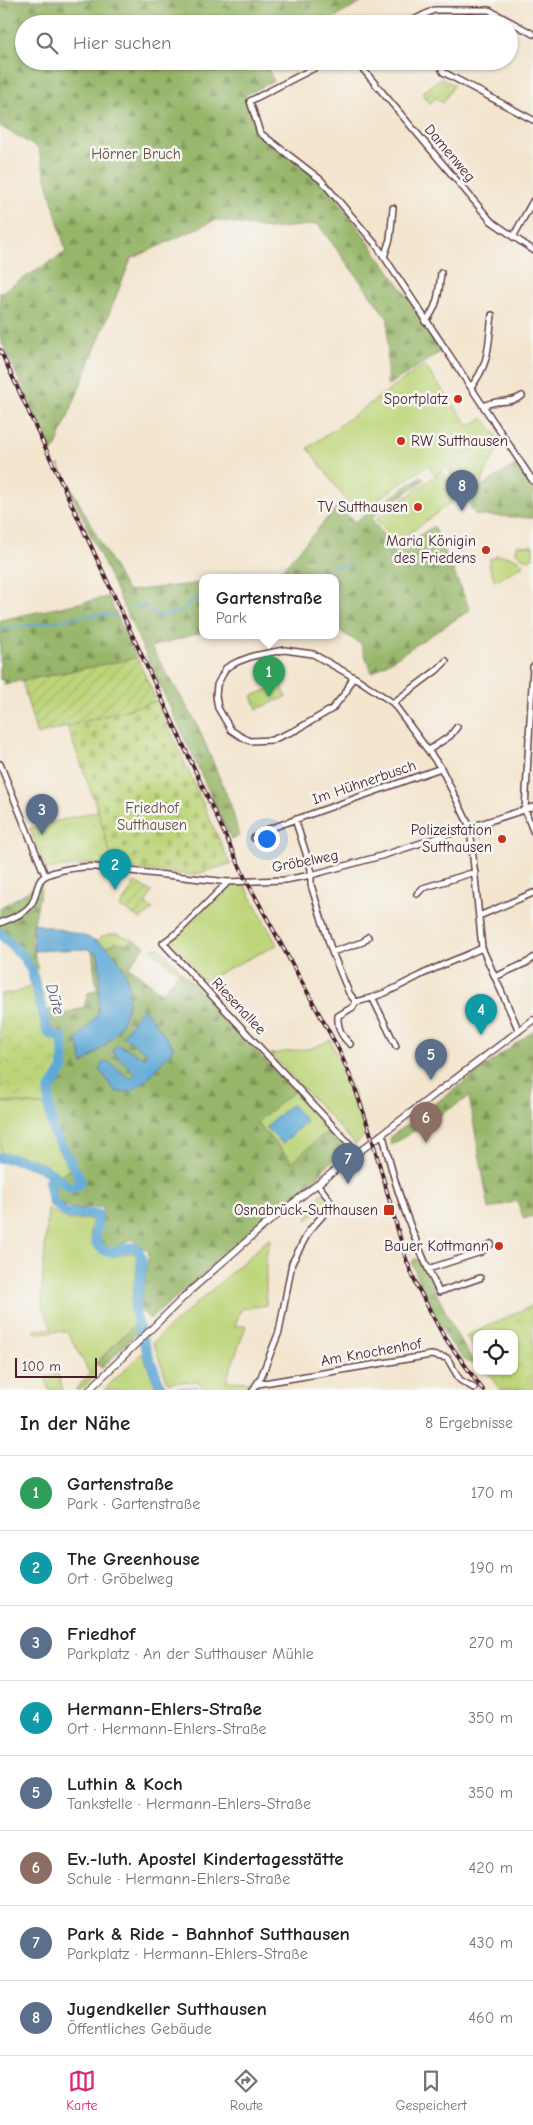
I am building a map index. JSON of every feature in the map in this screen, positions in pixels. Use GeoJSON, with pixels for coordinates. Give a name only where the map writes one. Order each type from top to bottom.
{"type":"FeatureCollection","features":[{"type":"Feature","properties":{"kind":"street"},"geometry":{"type":"LineString","coordinates":[[423,15],[434,10],[489,10],[498,15]]}},
{"type":"Feature","properties":{"kind":"street"},"geometry":{"type":"LineString","coordinates":[[518,26],[533,34]]}},
{"type":"Feature","properties":{"kind":"street"},"geometry":{"type":"LineString","coordinates":[[310,70],[250,101],[260,134],[321,180],[384,257],[533,481]]}},
{"type":"Feature","properties":{"kind":"street","name":"Damenweg"},"geometry":{"type":"LineString","coordinates":[[364,70],[491,221],[533,250]]}},
{"type":"Feature","properties":{"kind":"street"},"geometry":{"type":"LineString","coordinates":[[442,70],[533,120]]}},
{"type":"Feature","properties":{"kind":"street"},"geometry":{"type":"LineString","coordinates":[[513,237],[533,201]]}},
{"type":"Feature","properties":{"kind":"street"},"geometry":{"type":"LineString","coordinates":[[384,257],[390,240],[393,208]]}},
{"type":"Feature","properties":{"kind":"street"},"geometry":{"type":"LineString","coordinates":[[426,322],[433,314],[441,273]]}},
{"type":"Feature","properties":{"kind":"street"},"geometry":{"type":"LineString","coordinates":[[470,388],[481,374],[486,361],[492,315]]}},
{"type":"Feature","properties":{"kind":"street"},"geometry":{"type":"LineString","coordinates":[[483,406],[498,400],[508,401],[522,396]]}},
{"type":"Feature","properties":{"kind":"street"},"geometry":{"type":"LineString","coordinates":[[354,677],[346,692],[332,708],[296,730],[272,740],[250,741],[240,736],[231,730],[218,708],[217,685],[226,668],[236,662],[268,652],[284,650],[313,654],[354,677],[393,702],[441,768],[470,827],[482,948],[520,1032]]}},
{"type":"Feature","properties":{"kind":"street"},"geometry":{"type":"LineString","coordinates":[[393,702],[438,670],[446,661]]}},
{"type":"Feature","properties":{"kind":"street"},"geometry":{"type":"LineString","coordinates":[[533,667],[525,810],[533,831]]}},
{"type":"Feature","properties":{"kind":"street"},"geometry":{"type":"LineString","coordinates":[[429,750],[450,736],[457,727]]}},
{"type":"Feature","properties":{"kind":"street"},"geometry":{"type":"LineString","coordinates":[[0,764],[45,875],[40,880],[30,906],[20,914],[0,923]]}},
{"type":"Feature","properties":{"kind":"street","name":"Im Hühnerbusch"},"geometry":{"type":"LineString","coordinates":[[254,838],[266,830],[295,819],[441,768]]}},
{"type":"Feature","properties":{"kind":"street","name":"Gröbelweg"},"geometry":{"type":"LineString","coordinates":[[45,875],[74,868],[95,867],[228,882],[285,880],[311,875],[533,807]]}},
{"type":"Feature","properties":{"kind":"street"},"geometry":{"type":"LineString","coordinates":[[295,819],[311,869],[311,885],[332,952],[349,993],[356,1002]]}},
{"type":"Feature","properties":{"kind":"street"},"geometry":{"type":"LineString","coordinates":[[417,894],[423,888],[475,872]]}},
{"type":"Feature","properties":{"kind":"street","name":"Riesenallee"},"geometry":{"type":"LineString","coordinates":[[228,882],[178,932],[163,942],[357,1152]]}},
{"type":"Feature","properties":{"kind":"street"},"geometry":{"type":"LineString","coordinates":[[479,916],[533,893]]}},
{"type":"Feature","properties":{"kind":"street"},"geometry":{"type":"LineString","coordinates":[[332,952],[363,942],[368,937]]}},
{"type":"Feature","properties":{"kind":"street"},"geometry":{"type":"LineString","coordinates":[[350,1044],[344,1039],[337,1023],[338,1016],[353,1007],[356,1002],[373,999],[482,948]]}},
{"type":"Feature","properties":{"kind":"street"},"geometry":{"type":"LineString","coordinates":[[495,977],[533,958]]}},
{"type":"Feature","properties":{"kind":"street"},"geometry":{"type":"LineString","coordinates":[[373,999],[396,1046]]}},
{"type":"Feature","properties":{"kind":"street"},"geometry":{"type":"LineString","coordinates":[[90,1390],[152,1327],[266,1224],[318,1185],[357,1152],[520,1032],[533,1020]]}},
{"type":"Feature","properties":{"kind":"street"},"geometry":{"type":"LineString","coordinates":[[381,1134],[403,1207],[439,1292],[480,1278]]}},
{"type":"Feature","properties":{"kind":"street"},"geometry":{"type":"LineString","coordinates":[[253,1390],[258,1384],[279,1332],[292,1263],[309,1231],[330,1207],[329,1199],[318,1185]]}},
{"type":"Feature","properties":{"kind":"street"},"geometry":{"type":"LineString","coordinates":[[428,1269],[481,1252],[491,1244]]}},
{"type":"Feature","properties":{"kind":"street","name":"Am Knochenhof"},"geometry":{"type":"LineString","coordinates":[[258,1384],[431,1355],[447,1358],[460,1380],[474,1388]]}},
{"type":"Feature","properties":{"kind":"green space","name":"Hörner Bruch"},"geometry":{"type":"Polygon","coordinates":[[[0,0],[366,0],[339,15],[15,15],[15,70],[268,70],[274,81],[245,95],[264,139],[324,180],[445,349],[387,386],[388,319],[318,224],[270,229],[215,220],[131,259],[55,449],[52,452],[0,338],[0,293],[66,252],[38,148],[0,126],[0,0]]]}},
{"type":"Feature","properties":{"kind":"green space"},"geometry":{"type":"Polygon","coordinates":[[[441,78],[454,85],[443,103],[436,98],[430,103],[422,93],[441,78]]]}},
{"type":"Feature","properties":{"kind":"green space","name":"RW Sutthausen"},"geometry":{"type":"Polygon","coordinates":[[[424,365],[469,426],[483,418],[495,433],[500,446],[485,473],[482,483],[469,492],[459,486],[448,470],[485,440],[435,475],[428,465],[358,513],[350,506],[308,448],[424,365]]]}},
{"type":"Feature","properties":{"kind":"green space"},"geometry":{"type":"Polygon","coordinates":[[[58,464],[127,591],[199,583],[199,633],[151,647],[196,722],[231,805],[239,836],[231,839],[58,464]]]}},
{"type":"Feature","properties":{"kind":"green space"},"geometry":{"type":"Polygon","coordinates":[[[517,464],[533,491],[533,518],[475,515],[465,497],[517,464]]]}},
{"type":"Feature","properties":{"kind":"green space","name":"TV Sutthausen"},"geometry":{"type":"Polygon","coordinates":[[[442,471],[460,496],[395,544],[376,519],[442,471]]]}},
{"type":"Feature","properties":{"kind":"green space"},"geometry":{"type":"Polygon","coordinates":[[[421,476],[424,480],[371,518],[395,552],[434,526],[470,610],[372,673],[361,644],[339,630],[339,574],[278,574],[338,506],[355,522],[421,476]]]}},
{"type":"Feature","properties":{"kind":"green space"},"geometry":{"type":"Polygon","coordinates":[[[517,545],[533,546],[533,558],[527,560],[516,553],[517,545]]]}},
{"type":"Feature","properties":{"kind":"green space"},"geometry":{"type":"Polygon","coordinates":[[[496,555],[515,558],[524,565],[495,581],[489,566],[490,558],[496,558],[496,555]]]}},
{"type":"Feature","properties":{"kind":"green space"},"geometry":{"type":"Polygon","coordinates":[[[108,597],[137,658],[4,684],[3,679],[0,680],[0,620],[108,597]]]}},
{"type":"Feature","properties":{"kind":"green space"},"geometry":{"type":"Polygon","coordinates":[[[137,658],[157,701],[37,735],[22,681],[137,658]]]}},
{"type":"Feature","properties":{"kind":"green space"},"geometry":{"type":"Polygon","coordinates":[[[281,684],[286,697],[257,709],[252,696],[281,684]]]}},
{"type":"Feature","properties":{"kind":"green space","name":"Friedhof Sutthausen"},"geometry":{"type":"Polygon","coordinates":[[[157,701],[230,864],[193,875],[114,867],[95,802],[67,726],[157,701]]]}},
{"type":"Feature","properties":{"kind":"green space"},"geometry":{"type":"Polygon","coordinates":[[[98,811],[114,867],[91,864],[46,869],[30,828],[98,811]]]}},
{"type":"Feature","properties":{"kind":"green space"},"geometry":{"type":"Polygon","coordinates":[[[135,882],[152,892],[145,904],[153,909],[141,919],[120,907],[135,882]]]}},
{"type":"Feature","properties":{"kind":"green space"},"geometry":{"type":"Polygon","coordinates":[[[42,883],[31,939],[38,968],[30,972],[0,936],[0,908],[42,883]]]}},
{"type":"Feature","properties":{"kind":"green space"},"geometry":{"type":"Polygon","coordinates":[[[236,884],[244,884],[277,945],[203,981],[168,943],[209,903],[226,889],[236,884]]]}},
{"type":"Feature","properties":{"kind":"green space"},"geometry":{"type":"Polygon","coordinates":[[[108,934],[118,934],[134,940],[126,944],[116,942],[106,947],[97,941],[108,934]]]}},
{"type":"Feature","properties":{"kind":"green space"},"geometry":{"type":"Polygon","coordinates":[[[134,940],[145,946],[129,967],[162,993],[180,970],[294,1091],[256,1123],[292,1162],[330,1129],[347,1149],[323,1169],[318,1177],[150,1319],[140,1310],[149,1252],[132,1239],[111,1249],[97,1238],[103,1207],[72,1209],[56,1200],[55,1182],[70,1169],[57,1139],[51,1091],[64,1070],[64,1038],[49,1031],[43,1013],[53,1008],[62,1015],[84,1007],[88,993],[97,990],[92,951],[98,954],[100,975],[98,1014],[77,1040],[83,1064],[119,1028],[128,1007],[129,996],[126,974],[121,964],[106,947],[116,942],[126,944],[134,940]],[[141,1010],[147,1054],[145,1058],[121,1046],[136,1073],[130,1079],[108,1062],[99,1069],[115,1091],[174,1048],[145,1010],[141,1010]]]}},
{"type":"Feature","properties":{"kind":"green space"},"geometry":{"type":"Polygon","coordinates":[[[154,947],[159,948],[180,970],[178,972],[152,951],[154,947]]]}},
{"type":"Feature","properties":{"kind":"green space"},"geometry":{"type":"Polygon","coordinates":[[[35,985],[47,1034],[62,1039],[61,1069],[48,1090],[48,1106],[0,1101],[0,994],[15,993],[35,985]]]}},
{"type":"Feature","properties":{"kind":"green space"},"geometry":{"type":"Polygon","coordinates":[[[533,1031],[533,1216],[524,1219],[517,1201],[489,1209],[469,1097],[391,1145],[390,1137],[533,1031]]]}},
{"type":"Feature","properties":{"kind":"green space"},"geometry":{"type":"Polygon","coordinates":[[[330,1040],[352,1089],[367,1134],[355,1144],[271,1054],[312,1048],[330,1040]]]}},
{"type":"Feature","properties":{"kind":"green space"},"geometry":{"type":"Polygon","coordinates":[[[294,1091],[330,1129],[293,1162],[256,1122],[294,1091]]]}},
{"type":"Feature","properties":{"kind":"green space"},"geometry":{"type":"Polygon","coordinates":[[[0,1102],[46,1106],[49,1133],[69,1169],[62,1175],[32,1159],[0,1153],[0,1102]]]}},
{"type":"Feature","properties":{"kind":"green space"},"geometry":{"type":"Polygon","coordinates":[[[322,1193],[327,1201],[325,1210],[322,1207],[308,1220],[307,1218],[322,1193]]]}},
{"type":"Feature","properties":{"kind":"green space"},"geometry":{"type":"Polygon","coordinates":[[[48,1208],[67,1220],[92,1219],[91,1240],[99,1251],[111,1257],[133,1253],[136,1254],[138,1260],[130,1309],[135,1324],[95,1364],[93,1370],[95,1375],[81,1390],[75,1390],[90,1374],[67,1331],[35,1333],[35,1330],[52,1328],[42,1305],[48,1208]]]}},
{"type":"Feature","properties":{"kind":"green space"},"geometry":{"type":"Polygon","coordinates":[[[271,1237],[266,1256],[266,1305],[241,1309],[235,1326],[246,1326],[226,1381],[253,1382],[247,1390],[204,1390],[198,1381],[168,1383],[153,1342],[271,1237]]]}},
{"type":"Feature","properties":{"kind":"green space"},"geometry":{"type":"Polygon","coordinates":[[[414,1259],[421,1260],[455,1332],[473,1361],[472,1364],[463,1359],[455,1349],[437,1320],[412,1264],[414,1259]]]}},
{"type":"Feature","properties":{"kind":"green space"},"geometry":{"type":"Polygon","coordinates":[[[533,1305],[533,1388],[531,1390],[500,1390],[490,1375],[518,1375],[518,1330],[479,1330],[533,1305]]]}},
{"type":"Feature","properties":{"kind":"green space"},"geometry":{"type":"Polygon","coordinates":[[[135,1324],[139,1331],[102,1368],[96,1364],[135,1324]]]}},
{"type":"Feature","properties":{"kind":"green space"},"geometry":{"type":"Polygon","coordinates":[[[473,1333],[473,1347],[466,1336],[473,1333]]]}},
{"type":"Feature","properties":{"kind":"green space"},"geometry":{"type":"Polygon","coordinates":[[[142,1353],[157,1390],[104,1390],[142,1353]]]}},
{"type":"Feature","properties":{"kind":"green space"},"geometry":{"type":"Polygon","coordinates":[[[58,1374],[63,1390],[49,1390],[46,1378],[58,1374]]]}},
{"type":"Feature","properties":{"kind":"water"},"geometry":{"type":"Polygon","coordinates":[[[33,923],[75,933],[99,942],[118,958],[127,980],[129,991],[128,1003],[120,1026],[113,1037],[83,1064],[77,1040],[98,1014],[100,975],[98,954],[87,949],[34,951],[33,923]]]}},
{"type":"Feature","properties":{"kind":"water"},"geometry":{"type":"Polygon","coordinates":[[[141,1009],[145,1010],[174,1048],[141,1085],[127,1092],[115,1091],[99,1069],[103,1062],[109,1062],[130,1079],[135,1073],[112,1051],[115,1046],[121,1046],[145,1058],[147,1053],[123,1036],[141,1009]]]}},
{"type":"Feature","properties":{"kind":"water"},"geometry":{"type":"Polygon","coordinates":[[[290,1105],[306,1121],[283,1144],[267,1129],[267,1126],[290,1105]]]}},
{"type":"Feature","properties":{"kind":"waterway"},"geometry":{"type":"LineString","coordinates":[[321,574],[334,565],[348,565]]}},
{"type":"Feature","properties":{"kind":"waterway"},"geometry":{"type":"LineString","coordinates":[[311,574],[321,574]]}},
{"type":"Feature","properties":{"kind":"waterway"},"geometry":{"type":"LineString","coordinates":[[133,607],[139,605],[162,616],[184,610],[191,600],[199,599]]}},
{"type":"Feature","properties":{"kind":"waterway"},"geometry":{"type":"LineString","coordinates":[[0,630],[94,615],[114,615]]}},
{"type":"Feature","properties":{"kind":"waterway","name":"Düte"},"geometry":{"type":"LineString","coordinates":[[0,933],[25,959],[32,972],[48,1033],[63,1038],[63,1069],[49,1091],[49,1106],[53,1131],[81,1180],[76,1187],[69,1187],[55,1177],[52,1177],[49,1181],[53,1202],[67,1214],[97,1214],[96,1243],[105,1251],[115,1252],[132,1247],[141,1254],[142,1269],[135,1313],[162,1390]]}},
{"type":"Feature","properties":{"kind":"waterway","name":"Düte"},"geometry":{"type":"LineString","coordinates":[[0,1158],[15,1159],[29,1163],[55,1176]]}},
{"type":"Feature","properties":{"kind":"waterway"},"geometry":{"type":"LineString","coordinates":[[168,1390],[196,1386],[200,1390]]}},
{"type":"Feature","properties":{"kind":"waterway","name":"Düte"},"geometry":{"type":"LineString","coordinates":[[161,1387],[165,1390]]}},
{"type":"Feature","properties":{"kind":"railway"},"geometry":{"type":"LineString","coordinates":[[0,350],[245,878],[339,1050],[355,1088],[371,1135],[406,1259],[417,1286],[443,1335],[483,1390]]}},
{"type":"Feature","properties":{"kind":"place","name":"Sportplatz"},"geometry":{"type":"Point","coordinates":[458,399]}},
{"type":"Feature","properties":{"kind":"place","name":"RW Sutthausen"},"geometry":{"type":"Point","coordinates":[401,441]}},
{"type":"Feature","properties":{"kind":"place","name":"TV Sutthausen"},"geometry":{"type":"Point","coordinates":[418,507]}},
{"type":"Feature","properties":{"kind":"place","name":"Jugendkeller Sutthausen"},"geometry":{"type":"Point","coordinates":[462,511]}},
{"type":"Feature","properties":{"kind":"place","name":"Maria Königin des Friedens"},"geometry":{"type":"Point","coordinates":[486,550]}},
{"type":"Feature","properties":{"kind":"place","name":"Gartenstraße"},"geometry":{"type":"Point","coordinates":[269,697]}},
{"type":"Feature","properties":{"kind":"place","name":"Friedhof"},"geometry":{"type":"Point","coordinates":[42,835]}},
{"type":"Feature","properties":{"kind":"place","name":"Polizeistation Sutthausen"},"geometry":{"type":"Point","coordinates":[502,839]}},
{"type":"Feature","properties":{"kind":"place","name":"The Greenhouse"},"geometry":{"type":"Point","coordinates":[115,890]}},
{"type":"Feature","properties":{"kind":"place","name":"Hermann-Ehlers-Straße"},"geometry":{"type":"Point","coordinates":[481,1035]}},
{"type":"Feature","properties":{"kind":"place","name":"Luthin & Koch"},"geometry":{"type":"Point","coordinates":[431,1080]}},
{"type":"Feature","properties":{"kind":"place","name":"Ev.-luth. Apostel Kindertagesstätte"},"geometry":{"type":"Point","coordinates":[426,1143]}},
{"type":"Feature","properties":{"kind":"place","name":"Park & Ride - Bahnhof Sutthausen"},"geometry":{"type":"Point","coordinates":[348,1184]}},
{"type":"Feature","properties":{"kind":"place","name":"Osnabrück-Sutthausen"},"geometry":{"type":"Point","coordinates":[389,1210]}},
{"type":"Feature","properties":{"kind":"place","name":"Bauer Kottmann"},"geometry":{"type":"Point","coordinates":[499,1246]}}]}
